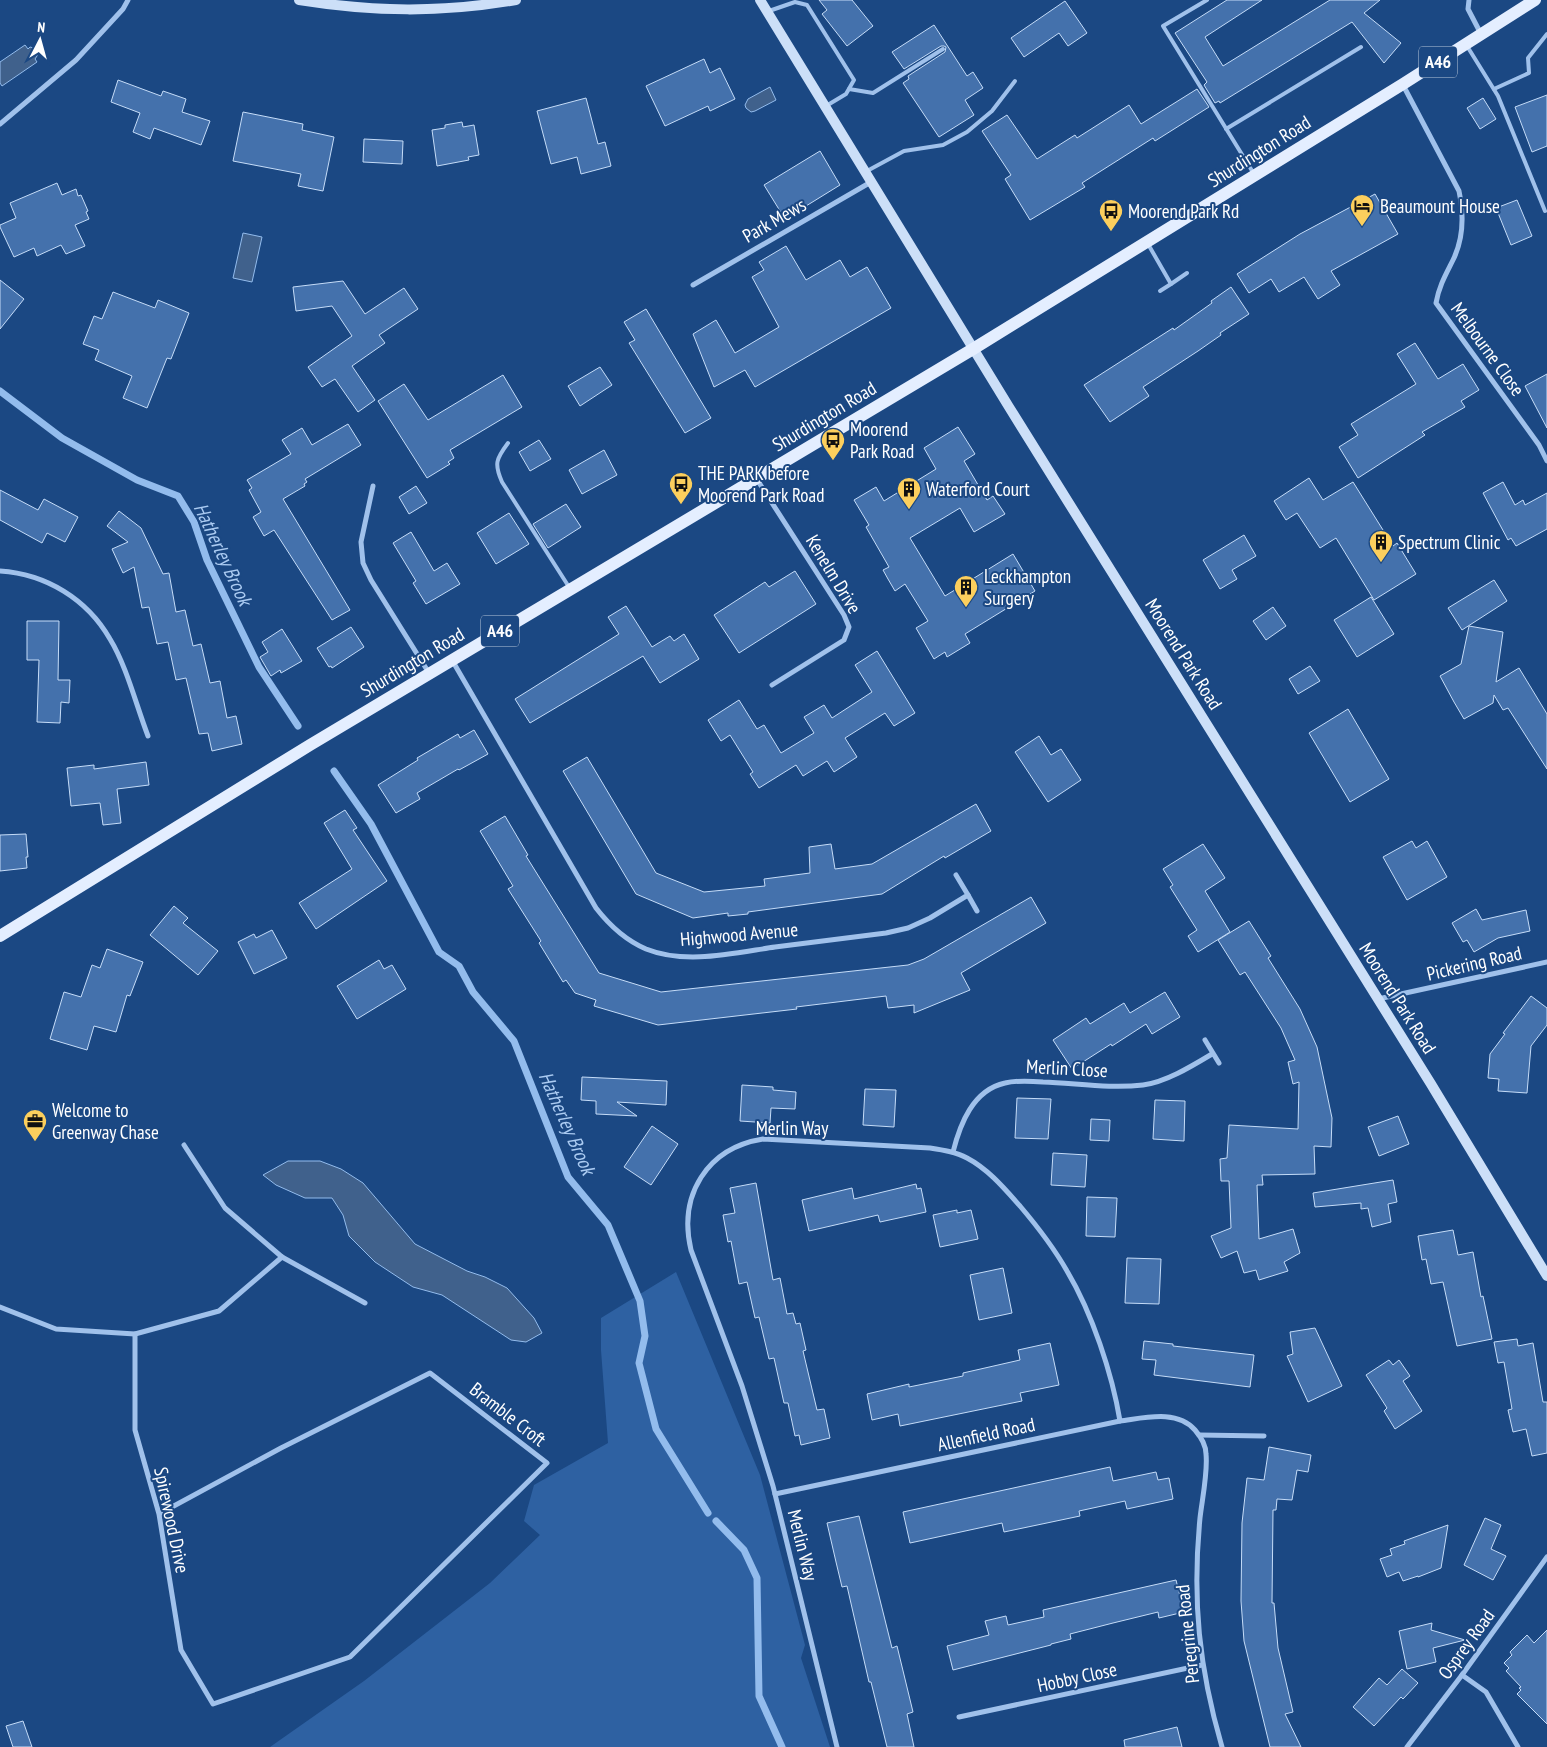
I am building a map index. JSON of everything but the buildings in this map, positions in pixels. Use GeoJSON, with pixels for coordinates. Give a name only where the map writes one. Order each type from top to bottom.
{"type":"FeatureCollection","features":[{"type":"Feature","properties":{"kind":"main road","name":"Shurdington Road"},"geometry":{"type":"LineString","coordinates":[[0,936],[429,673],[973,349],[1255,176],[1535,0]]}},
{"type":"Feature","properties":{"kind":"street"},"geometry":{"type":"LineString","coordinates":[[0,124],[76,60],[128,0]]}},
{"type":"Feature","properties":{"kind":"street"},"geometry":{"type":"LineString","coordinates":[[299,0],[353,8],[396,10],[440,10],[516,0]]}},
{"type":"Feature","properties":{"kind":"street","name":"Moorend Park Road"},"geometry":{"type":"LineString","coordinates":[[760,0],[973,349],[1378,999],[1547,1276]]}},
{"type":"Feature","properties":{"kind":"street"},"geometry":{"type":"LineString","coordinates":[[1469,0],[1468,9],[1481,34]]}},
{"type":"Feature","properties":{"kind":"street","name":"Melbourne Close"},"geometry":{"type":"LineString","coordinates":[[1403,84],[1459,191],[1462,208],[1459,243],[1453,260],[1440,284],[1436,303],[1539,445],[1547,461]]}},
{"type":"Feature","properties":{"kind":"street","name":"Park Mews"},"geometry":{"type":"LineString","coordinates":[[693,285],[871,182]]}},
{"type":"Feature","properties":{"kind":"street","name":"Kenelm Drive"},"geometry":{"type":"LineString","coordinates":[[756,478],[844,615],[849,627],[844,640],[772,685]]}},
{"type":"Feature","properties":{"kind":"street"},"geometry":{"type":"LineString","coordinates":[[373,486],[362,542],[363,563],[368,576],[429,673]]}},
{"type":"Feature","properties":{"kind":"street"},"geometry":{"type":"LineString","coordinates":[[0,571],[21,573],[39,578],[73,597],[94,616],[111,639],[119,656],[148,736]]}},
{"type":"Feature","properties":{"kind":"street","name":"Highwood Avenue"},"geometry":{"type":"LineString","coordinates":[[452,660],[596,908],[618,933],[647,949],[663,954],[680,956],[712,955],[886,933],[908,928],[930,918],[968,895]]}},
{"type":"Feature","properties":{"kind":"street"},"geometry":{"type":"LineString","coordinates":[[956,875],[977,911]]}},
{"type":"Feature","properties":{"kind":"street","name":"Pickering Road"},"geometry":{"type":"LineString","coordinates":[[1378,999],[1547,962]]}},
{"type":"Feature","properties":{"kind":"street"},"geometry":{"type":"LineString","coordinates":[[1205,1040],[1219,1063]]}},
{"type":"Feature","properties":{"kind":"street","name":"Merlin Close"},"geometry":{"type":"LineString","coordinates":[[953,1152],[966,1114],[973,1104],[982,1094],[1003,1083],[1031,1081],[1110,1086],[1151,1084],[1188,1068],[1212,1054]]}},
{"type":"Feature","properties":{"kind":"street","name":"Merlin Way"},"geometry":{"type":"LineString","coordinates":[[837,1747],[774,1494],[742,1386],[689,1242],[687,1220],[690,1202],[701,1175],[724,1153],[738,1145],[763,1138],[930,1148],[953,1152],[966,1157],[981,1166],[1001,1184],[1044,1237],[1067,1270],[1096,1334],[1120,1421]]}},
{"type":"Feature","properties":{"kind":"street"},"geometry":{"type":"LineString","coordinates":[[184,1145],[226,1208],[282,1257],[365,1303]]}},
{"type":"Feature","properties":{"kind":"street"},"geometry":{"type":"LineString","coordinates":[[0,1307],[56,1329],[135,1334],[220,1311],[282,1257]]}},
{"type":"Feature","properties":{"kind":"street","name":"Spirewood Drive"},"geometry":{"type":"LineString","coordinates":[[135,1334],[135,1430],[159,1514],[181,1650],[213,1704]]}},
{"type":"Feature","properties":{"kind":"street","name":"Bramble Croft"},"geometry":{"type":"LineString","coordinates":[[159,1514],[281,1448],[430,1373],[547,1463],[350,1657],[213,1704]]}},
{"type":"Feature","properties":{"kind":"street","name":"Allenfield Road"},"geometry":{"type":"LineString","coordinates":[[774,1494],[1120,1421],[1169,1417],[1187,1423],[1199,1436]]}},
{"type":"Feature","properties":{"kind":"street"},"geometry":{"type":"LineString","coordinates":[[1199,1436],[1264,1436]]}},
{"type":"Feature","properties":{"kind":"street","name":"Peregrine Road"},"geometry":{"type":"LineString","coordinates":[[1199,1436],[1206,1454],[1196,1554],[1198,1631],[1202,1665],[1222,1747]]}},
{"type":"Feature","properties":{"kind":"street","name":"Osprey Road"},"geometry":{"type":"LineString","coordinates":[[1407,1747],[1462,1675],[1547,1557]]}},
{"type":"Feature","properties":{"kind":"street","name":"Hobby Close"},"geometry":{"type":"LineString","coordinates":[[959,1718],[1202,1665]]}},
{"type":"Feature","properties":{"kind":"street"},"geometry":{"type":"LineString","coordinates":[[1462,1675],[1486,1692],[1518,1747]]}},
{"type":"Feature","properties":{"kind":"lane"},"geometry":{"type":"LineString","coordinates":[[1207,0],[1164,26],[1255,176]]}},
{"type":"Feature","properties":{"kind":"lane"},"geometry":{"type":"LineString","coordinates":[[767,12],[795,2],[807,5],[854,80],[846,94],[825,107]]}},
{"type":"Feature","properties":{"kind":"lane"},"geometry":{"type":"LineString","coordinates":[[1494,89],[1528,73],[1528,58],[1547,34]]}},
{"type":"Feature","properties":{"kind":"lane"},"geometry":{"type":"LineString","coordinates":[[1466,44],[1494,89],[1544,211]]}},
{"type":"Feature","properties":{"kind":"lane"},"geometry":{"type":"LineString","coordinates":[[1226,129],[1361,47]]}},
{"type":"Feature","properties":{"kind":"lane"},"geometry":{"type":"LineString","coordinates":[[849,89],[873,93],[943,49]]}},
{"type":"Feature","properties":{"kind":"lane"},"geometry":{"type":"LineString","coordinates":[[865,172],[904,151],[943,145],[967,132],[992,112],[1015,80]]}},
{"type":"Feature","properties":{"kind":"lane"},"geometry":{"type":"LineString","coordinates":[[1147,242],[1172,284]]}},
{"type":"Feature","properties":{"kind":"lane"},"geometry":{"type":"LineString","coordinates":[[1160,292],[1187,273]]}},
{"type":"Feature","properties":{"kind":"lane"},"geometry":{"type":"LineString","coordinates":[[508,443],[496,464],[502,482],[570,589]]}},
{"type":"Feature","properties":{"kind":"shaded area"},"geometry":{"type":"Polygon","coordinates":[[[25,45],[28,49],[30,47],[37,49],[35,59],[37,62],[2,86],[0,83],[0,62],[25,45]]]}},
{"type":"Feature","properties":{"kind":"shaded area"},"geometry":{"type":"Polygon","coordinates":[[[770,87],[776,100],[755,111],[751,112],[746,108],[745,105],[748,99],[770,87]]]}},
{"type":"Feature","properties":{"kind":"shaded area"},"geometry":{"type":"Polygon","coordinates":[[[243,233],[262,237],[252,282],[233,278],[243,233]]]}},
{"type":"Feature","properties":{"kind":"shaded area"},"geometry":{"type":"Polygon","coordinates":[[[288,1161],[320,1161],[341,1169],[363,1183],[415,1244],[467,1271],[485,1277],[507,1288],[534,1318],[542,1333],[526,1342],[511,1340],[442,1295],[413,1287],[375,1262],[349,1236],[343,1215],[332,1198],[305,1198],[276,1185],[263,1175],[288,1161]]]}},
{"type":"Feature","properties":{"kind":"shaded area"},"geometry":{"type":"Polygon","coordinates":[[[676,1272],[760,1475],[805,1645],[801,1658],[830,1747],[270,1747],[364,1681],[490,1583],[540,1535],[524,1521],[534,1485],[608,1443],[601,1350],[601,1318],[676,1272]]]}},
{"type":"Feature","properties":{"kind":"waterway","name":"Hatherley Brook"},"geometry":{"type":"LineString","coordinates":[[0,391],[62,438],[137,480],[178,496],[194,522],[207,560],[259,667],[298,726]]}},
{"type":"Feature","properties":{"kind":"waterway","name":"Hatherley Brook"},"geometry":{"type":"LineString","coordinates":[[334,771],[371,824],[439,952],[459,966],[473,992],[514,1041],[568,1177],[608,1225],[640,1301],[645,1336],[639,1363],[656,1429],[708,1513]]}},
{"type":"Feature","properties":{"kind":"waterway","name":"Hatherley Brook"},"geometry":{"type":"LineString","coordinates":[[716,1521],[744,1550],[757,1578],[759,1696],[782,1747]]}},
{"type":"Feature","properties":{"kind":"place","name":"Beaumount House"},"geometry":{"type":"Point","coordinates":[1362,227]}},
{"type":"Feature","properties":{"kind":"place","name":"Moorend Park Rd"},"geometry":{"type":"Point","coordinates":[1111,232]}},
{"type":"Feature","properties":{"kind":"place","name":"Moorend Park Road"},"geometry":{"type":"Point","coordinates":[833,461]}},
{"type":"Feature","properties":{"kind":"place","name":"THE PARK before Moorend Park Road"},"geometry":{"type":"Point","coordinates":[681,505]}},
{"type":"Feature","properties":{"kind":"place","name":"Waterford Court"},"geometry":{"type":"Point","coordinates":[909,510]}},
{"type":"Feature","properties":{"kind":"place","name":"Spectrum Clinic"},"geometry":{"type":"Point","coordinates":[1381,563]}},
{"type":"Feature","properties":{"kind":"place","name":"Leckhampton Surgery"},"geometry":{"type":"Point","coordinates":[966,608]}},
{"type":"Feature","properties":{"kind":"place","name":"Welcome to Greenway Chase"},"geometry":{"type":"Point","coordinates":[35,1142]}}]}
